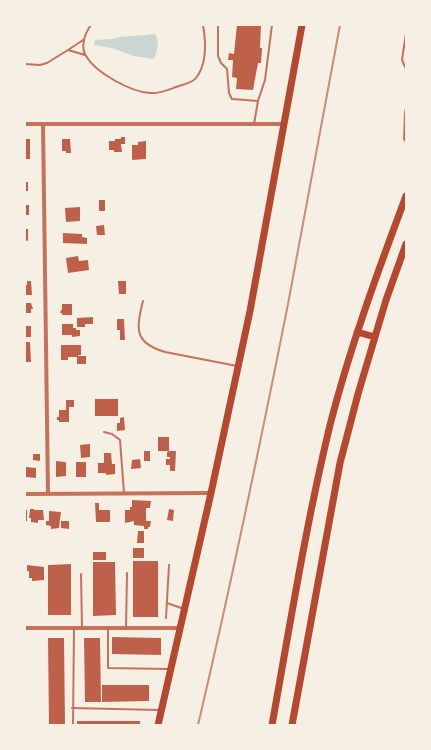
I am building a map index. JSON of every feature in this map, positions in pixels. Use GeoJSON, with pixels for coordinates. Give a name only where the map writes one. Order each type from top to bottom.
{"type":"FeatureCollection","features":[{"type":"Feature","properties":{"kind":"main road"},"geometry":{"type":"LineString","coordinates":[[158,725],[211,493],[251,303],[302,25]]}},
{"type":"Feature","properties":{"kind":"main road"},"geometry":{"type":"LineString","coordinates":[[272,725],[305,543],[330,425],[357,332],[406,196]]}},
{"type":"Feature","properties":{"kind":"main road"},"geometry":{"type":"LineString","coordinates":[[292,725],[335,488],[358,394],[386,300],[406,244]]}},
{"type":"Feature","properties":{"kind":"main road"},"geometry":{"type":"LineString","coordinates":[[357,332],[375,338]]}},
{"type":"Feature","properties":{"kind":"street"},"geometry":{"type":"LineString","coordinates":[[25,124],[284,124]]}},
{"type":"Feature","properties":{"kind":"street"},"geometry":{"type":"LineString","coordinates":[[43,124],[48,494]]}},
{"type":"Feature","properties":{"kind":"street"},"geometry":{"type":"LineString","coordinates":[[25,494],[211,493]]}},
{"type":"Feature","properties":{"kind":"street"},"geometry":{"type":"LineString","coordinates":[[25,628],[181,628]]}},
{"type":"Feature","properties":{"kind":"lane"},"geometry":{"type":"LineString","coordinates":[[25,64],[40,65],[47,63],[83,40],[90,25]]}},
{"type":"Feature","properties":{"kind":"lane"},"geometry":{"type":"LineString","coordinates":[[83,40],[85,55],[93,66],[122,85],[145,93],[162,92],[195,79],[201,70],[205,53],[205,36],[203,25]]}},
{"type":"Feature","properties":{"kind":"lane"},"geometry":{"type":"LineString","coordinates":[[218,25],[218,56],[221,63],[227,69],[229,93],[232,99],[258,101]]}},
{"type":"Feature","properties":{"kind":"lane"},"geometry":{"type":"LineString","coordinates":[[254,124],[258,101],[265,80],[272,25]]}},
{"type":"Feature","properties":{"kind":"lane"},"geometry":{"type":"LineString","coordinates":[[406,33],[402,60],[406,69]]}},
{"type":"Feature","properties":{"kind":"lane"},"geometry":{"type":"LineString","coordinates":[[68,50],[85,55]]}},
{"type":"Feature","properties":{"kind":"lane"},"geometry":{"type":"LineString","coordinates":[[406,108],[404,139],[406,142]]}},
{"type":"Feature","properties":{"kind":"lane"},"geometry":{"type":"LineString","coordinates":[[143,301],[138,326],[139,332],[146,344],[154,349],[165,352],[238,366]]}},
{"type":"Feature","properties":{"kind":"lane"},"geometry":{"type":"LineString","coordinates":[[104,432],[112,434],[120,440],[124,493]]}},
{"type":"Feature","properties":{"kind":"lane"},"geometry":{"type":"LineString","coordinates":[[166,618],[169,565]]}},
{"type":"Feature","properties":{"kind":"lane"},"geometry":{"type":"LineString","coordinates":[[81,574],[82,629]]}},
{"type":"Feature","properties":{"kind":"lane"},"geometry":{"type":"LineString","coordinates":[[126,574],[126,628]]}},
{"type":"Feature","properties":{"kind":"lane"},"geometry":{"type":"LineString","coordinates":[[167,603],[185,609]]}},
{"type":"Feature","properties":{"kind":"lane"},"geometry":{"type":"LineString","coordinates":[[108,628],[108,668],[171,669]]}},
{"type":"Feature","properties":{"kind":"lane"},"geometry":{"type":"LineString","coordinates":[[73,725],[74,629]]}},
{"type":"Feature","properties":{"kind":"lane"},"geometry":{"type":"LineString","coordinates":[[72,708],[162,710]]}},
{"type":"Feature","properties":{"kind":"shaded area"},"geometry":{"type":"Polygon","coordinates":[[[156,35],[158,44],[156,54],[153,59],[134,56],[112,48],[94,45],[95,40],[156,35]]]}},
{"type":"Feature","properties":{"kind":"building"},"geometry":{"type":"Polygon","coordinates":[[[237,25],[261,25],[261,63],[258,63],[253,90],[236,89],[237,78],[232,77],[233,60],[228,60],[229,53],[234,54],[237,25]]]}},
{"type":"Feature","properties":{"kind":"building"},"geometry":{"type":"Polygon","coordinates":[[[121,137],[125,137],[125,144],[121,144],[122,152],[114,152],[114,150],[109,150],[109,141],[121,139],[121,137]]]}},
{"type":"Feature","properties":{"kind":"building"},"geometry":{"type":"Polygon","coordinates":[[[25,139],[30,139],[30,159],[25,159],[25,139]]]}},
{"type":"Feature","properties":{"kind":"building"},"geometry":{"type":"Polygon","coordinates":[[[62,139],[70,139],[71,153],[62,151],[62,139]]]}},
{"type":"Feature","properties":{"kind":"building"},"geometry":{"type":"Polygon","coordinates":[[[146,141],[146,159],[132,160],[132,145],[138,145],[138,142],[146,141]]]}},
{"type":"Feature","properties":{"kind":"building"},"geometry":{"type":"Polygon","coordinates":[[[25,182],[28,182],[28,191],[25,191],[25,182]]]}},
{"type":"Feature","properties":{"kind":"building"},"geometry":{"type":"Polygon","coordinates":[[[99,200],[105,200],[105,211],[99,211],[99,200]]]}},
{"type":"Feature","properties":{"kind":"building"},"geometry":{"type":"Polygon","coordinates":[[[25,205],[29,205],[29,215],[25,215],[25,205]]]}},
{"type":"Feature","properties":{"kind":"building"},"geometry":{"type":"Polygon","coordinates":[[[80,207],[80,221],[66,222],[65,208],[80,207]]]}},
{"type":"Feature","properties":{"kind":"building"},"geometry":{"type":"Polygon","coordinates":[[[104,225],[105,235],[97,235],[96,226],[104,225]]]}},
{"type":"Feature","properties":{"kind":"building"},"geometry":{"type":"Polygon","coordinates":[[[25,229],[28,229],[28,241],[25,240],[25,229]]]}},
{"type":"Feature","properties":{"kind":"building"},"geometry":{"type":"Polygon","coordinates":[[[63,233],[82,234],[82,237],[87,238],[87,244],[63,243],[63,233]]]}},
{"type":"Feature","properties":{"kind":"building"},"geometry":{"type":"Polygon","coordinates":[[[78,256],[79,261],[88,260],[89,270],[68,273],[66,258],[78,256]]]}},
{"type":"Feature","properties":{"kind":"building"},"geometry":{"type":"Polygon","coordinates":[[[27,281],[31,281],[32,295],[25,295],[25,285],[27,285],[27,281]]]}},
{"type":"Feature","properties":{"kind":"building"},"geometry":{"type":"Polygon","coordinates":[[[118,281],[126,281],[126,294],[119,294],[118,281]]]}},
{"type":"Feature","properties":{"kind":"building"},"geometry":{"type":"Polygon","coordinates":[[[25,303],[31,303],[33,309],[31,309],[31,313],[25,313],[25,303]]]}},
{"type":"Feature","properties":{"kind":"building"},"geometry":{"type":"Polygon","coordinates":[[[62,304],[72,304],[72,315],[62,315],[62,313],[60,313],[62,310],[62,304]]]}},
{"type":"Feature","properties":{"kind":"building"},"geometry":{"type":"Polygon","coordinates":[[[93,317],[93,324],[85,324],[85,327],[77,327],[77,318],[93,317]]]}},
{"type":"Feature","properties":{"kind":"building"},"geometry":{"type":"Polygon","coordinates":[[[117,319],[124,319],[125,340],[120,340],[120,330],[117,330],[117,319]]]}},
{"type":"Feature","properties":{"kind":"building"},"geometry":{"type":"Polygon","coordinates":[[[62,324],[73,324],[73,328],[80,330],[80,336],[72,337],[72,335],[62,335],[62,324]]]}},
{"type":"Feature","properties":{"kind":"building"},"geometry":{"type":"Polygon","coordinates":[[[25,326],[31,326],[31,337],[25,337],[25,326]]]}},
{"type":"Feature","properties":{"kind":"building"},"geometry":{"type":"Polygon","coordinates":[[[25,342],[30,342],[31,362],[25,362],[25,342]]]}},
{"type":"Feature","properties":{"kind":"building"},"geometry":{"type":"Polygon","coordinates":[[[61,345],[81,345],[81,355],[78,356],[86,356],[86,364],[77,364],[77,357],[68,357],[68,360],[61,360],[61,345]]]}},
{"type":"Feature","properties":{"kind":"building"},"geometry":{"type":"Polygon","coordinates":[[[95,399],[118,399],[118,416],[95,416],[95,399]]]}},
{"type":"Feature","properties":{"kind":"building"},"geometry":{"type":"Polygon","coordinates":[[[66,400],[74,400],[74,407],[69,407],[69,422],[59,422],[57,417],[59,417],[59,410],[66,410],[66,400]]]}},
{"type":"Feature","properties":{"kind":"building"},"geometry":{"type":"Polygon","coordinates":[[[124,417],[125,430],[117,431],[117,423],[120,423],[120,418],[124,417]]]}},
{"type":"Feature","properties":{"kind":"building"},"geometry":{"type":"Polygon","coordinates":[[[158,437],[169,437],[169,451],[158,451],[158,437]]]}},
{"type":"Feature","properties":{"kind":"building"},"geometry":{"type":"Polygon","coordinates":[[[90,444],[90,457],[81,458],[80,445],[90,444]]]}},
{"type":"Feature","properties":{"kind":"building"},"geometry":{"type":"Polygon","coordinates":[[[144,451],[150,451],[150,461],[144,461],[144,451]]]}},
{"type":"Feature","properties":{"kind":"building"},"geometry":{"type":"Polygon","coordinates":[[[176,451],[175,471],[170,471],[170,465],[166,465],[166,459],[170,459],[170,457],[167,457],[167,452],[176,451]]]}},
{"type":"Feature","properties":{"kind":"building"},"geometry":{"type":"Polygon","coordinates":[[[104,453],[111,453],[112,464],[115,464],[115,474],[106,475],[106,473],[98,473],[98,463],[104,463],[104,453]]]}},
{"type":"Feature","properties":{"kind":"building"},"geometry":{"type":"Polygon","coordinates":[[[33,454],[40,454],[40,461],[33,460],[33,454]]]}},
{"type":"Feature","properties":{"kind":"building"},"geometry":{"type":"Polygon","coordinates":[[[140,459],[141,468],[131,469],[132,460],[140,459]]]}},
{"type":"Feature","properties":{"kind":"building"},"geometry":{"type":"Polygon","coordinates":[[[56,461],[66,463],[66,476],[56,477],[56,461]]]}},
{"type":"Feature","properties":{"kind":"building"},"geometry":{"type":"Polygon","coordinates":[[[76,462],[86,462],[86,477],[76,477],[76,462]]]}},
{"type":"Feature","properties":{"kind":"building"},"geometry":{"type":"Polygon","coordinates":[[[26,467],[36,468],[36,478],[26,477],[26,467]]]}},
{"type":"Feature","properties":{"kind":"building"},"geometry":{"type":"Polygon","coordinates":[[[132,500],[151,501],[150,508],[146,508],[146,521],[151,521],[148,529],[144,529],[144,526],[134,525],[134,521],[125,523],[125,510],[130,510],[130,507],[132,507],[132,500]]]}},
{"type":"Feature","properties":{"kind":"building"},"geometry":{"type":"Polygon","coordinates":[[[95,503],[99,503],[99,510],[110,510],[110,522],[96,522],[95,503]]]}},
{"type":"Feature","properties":{"kind":"building"},"geometry":{"type":"Polygon","coordinates":[[[30,509],[43,510],[44,520],[38,520],[38,523],[31,522],[31,518],[29,518],[30,509]]]}},
{"type":"Feature","properties":{"kind":"building"},"geometry":{"type":"Polygon","coordinates":[[[169,509],[174,510],[173,521],[167,520],[169,509]]]}},
{"type":"Feature","properties":{"kind":"building"},"geometry":{"type":"Polygon","coordinates":[[[25,510],[27,510],[27,521],[25,521],[25,510]]]}},
{"type":"Feature","properties":{"kind":"building"},"geometry":{"type":"Polygon","coordinates":[[[49,511],[61,512],[59,528],[51,529],[51,526],[46,525],[46,521],[49,521],[49,511]]]}},
{"type":"Feature","properties":{"kind":"building"},"geometry":{"type":"Polygon","coordinates":[[[61,521],[69,521],[69,529],[61,528],[61,521]]]}},
{"type":"Feature","properties":{"kind":"building"},"geometry":{"type":"Polygon","coordinates":[[[138,531],[144,531],[144,543],[137,543],[138,531]]]}},
{"type":"Feature","properties":{"kind":"building"},"geometry":{"type":"Polygon","coordinates":[[[133,548],[144,548],[144,558],[133,558],[133,548]]]}},
{"type":"Feature","properties":{"kind":"building"},"geometry":{"type":"Polygon","coordinates":[[[93,552],[106,552],[106,560],[93,560],[93,552]]]}},
{"type":"Feature","properties":{"kind":"building"},"geometry":{"type":"Polygon","coordinates":[[[133,561],[158,561],[158,617],[133,617],[133,561]]]}},
{"type":"Feature","properties":{"kind":"building"},"geometry":{"type":"Polygon","coordinates":[[[93,562],[115,562],[116,615],[93,616],[93,562]]]}},
{"type":"Feature","properties":{"kind":"building"},"geometry":{"type":"Polygon","coordinates":[[[71,564],[71,615],[48,615],[48,565],[71,564]]]}},
{"type":"Feature","properties":{"kind":"building"},"geometry":{"type":"Polygon","coordinates":[[[27,565],[44,567],[44,580],[32,581],[32,578],[29,578],[27,565]]]}},
{"type":"Feature","properties":{"kind":"building"},"geometry":{"type":"Polygon","coordinates":[[[112,637],[161,638],[161,655],[112,654],[112,637]]]}},
{"type":"Feature","properties":{"kind":"building"},"geometry":{"type":"Polygon","coordinates":[[[48,638],[64,638],[65,725],[49,725],[48,638]]]}},
{"type":"Feature","properties":{"kind":"building"},"geometry":{"type":"Polygon","coordinates":[[[84,638],[100,638],[101,702],[85,702],[84,638]]]}},
{"type":"Feature","properties":{"kind":"building"},"geometry":{"type":"Polygon","coordinates":[[[102,685],[149,685],[149,701],[102,702],[102,685]]]}},
{"type":"Feature","properties":{"kind":"building"},"geometry":{"type":"Polygon","coordinates":[[[77,721],[140,721],[140,725],[77,725],[77,721]]]}},
{"type":"Feature","properties":{"kind":"railway"},"geometry":{"type":"LineString","coordinates":[[198,725],[234,567],[267,410],[295,269],[340,25]]}}]}
